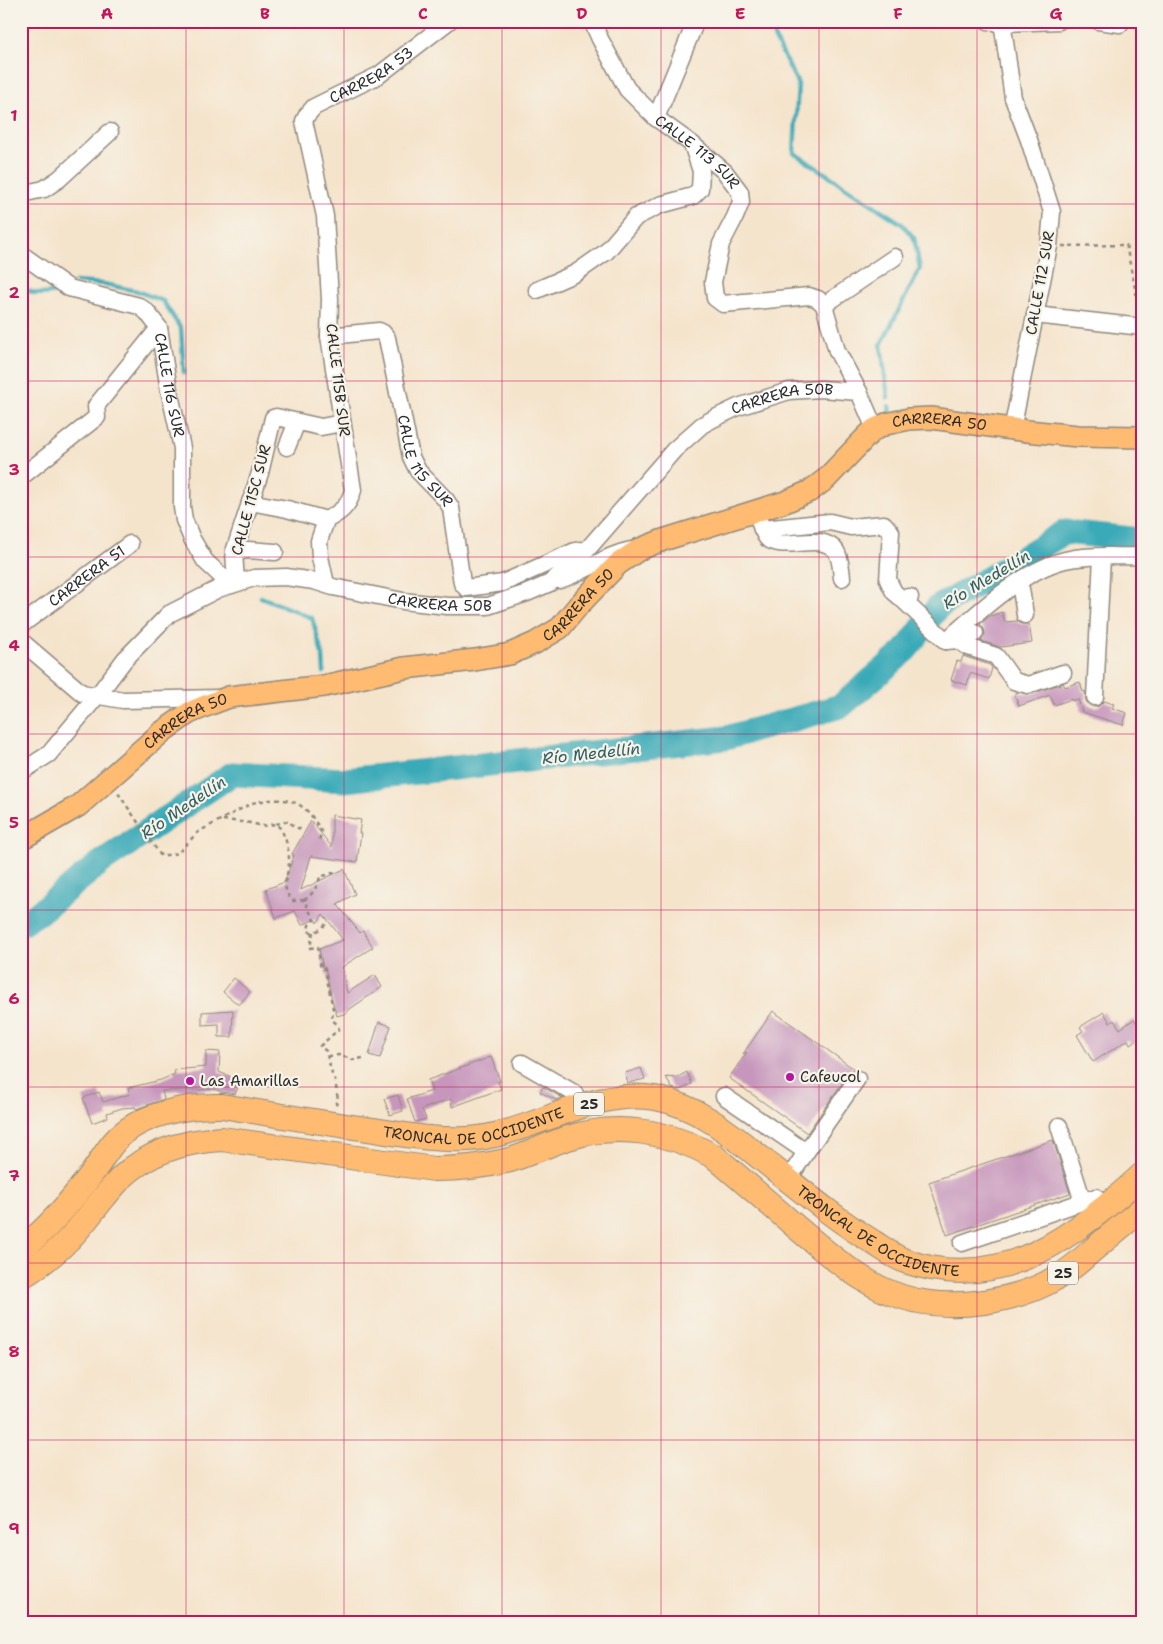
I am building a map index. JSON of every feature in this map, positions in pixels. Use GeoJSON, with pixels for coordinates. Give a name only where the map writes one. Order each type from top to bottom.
{"type":"FeatureCollection","features":[{"type":"Feature","properties":{"kind":"highway","name":"TRONCAL DE OCCIDENTE"},"geometry":{"type":"LineString","coordinates":[[21,1249],[60,1212],[115,1141],[130,1129],[166,1112],[202,1106],[222,1106],[433,1138],[469,1140],[510,1130],[583,1106],[615,1099],[638,1097],[671,1102],[699,1114],[725,1130],[848,1227],[889,1253],[907,1262],[943,1270],[964,1272],[1015,1262],[1051,1246],[1105,1208],[1142,1175]]}},
{"type":"Feature","properties":{"kind":"highway","name":"TRONCAL DE OCCIDENTE"},"geometry":{"type":"LineString","coordinates":[[21,1277],[56,1252],[71,1238],[121,1178],[137,1164],[156,1153],[199,1140],[222,1139],[434,1169],[461,1169],[485,1166],[513,1159],[568,1138],[588,1133],[623,1129],[657,1134],[696,1146],[715,1157],[835,1261],[858,1277],[896,1296],[941,1304],[968,1304],[992,1300],[1018,1294],[1058,1278],[1142,1209]]}},
{"type":"Feature","properties":{"kind":"main road","name":"CARRERA 50"},"geometry":{"type":"LineString","coordinates":[[21,839],[78,806],[162,732],[189,713],[229,697],[324,686],[404,668],[510,654],[535,643],[560,628],[618,564],[640,550],[687,532],[759,521],[785,502],[810,491],[826,479],[875,429],[886,424],[909,419],[931,418],[1012,430],[1078,436],[1142,437]]}},
{"type":"Feature","properties":{"kind":"street","name":"CARRERA 53"},"geometry":{"type":"LineString","coordinates":[[314,107],[379,75],[448,21]]}},
{"type":"Feature","properties":{"kind":"street","name":"CALLE 113 SUR"},"geometry":{"type":"LineString","coordinates":[[592,21],[627,89],[656,118],[692,144],[725,172],[740,192],[741,202],[721,244],[713,282],[715,298],[723,304],[809,296],[818,299],[824,305]]}},
{"type":"Feature","properties":{"kind":"street"},"geometry":{"type":"LineString","coordinates":[[656,118],[696,21]]}},
{"type":"Feature","properties":{"kind":"street"},"geometry":{"type":"LineString","coordinates":[[997,22],[1059,21]]}},
{"type":"Feature","properties":{"kind":"street"},"geometry":{"type":"LineString","coordinates":[[1098,21],[1120,24]]}},
{"type":"Feature","properties":{"kind":"street","name":"CALLE 112 SUR"},"geometry":{"type":"LineString","coordinates":[[997,22],[1013,98],[1029,140],[1052,212],[1049,246],[1012,430]]}},
{"type":"Feature","properties":{"kind":"street","name":"CALLE 115B SUR"},"geometry":{"type":"LineString","coordinates":[[314,107],[304,121],[324,216],[330,300],[328,336],[354,490],[350,501],[339,514],[326,520]]}},
{"type":"Feature","properties":{"kind":"street"},"geometry":{"type":"LineString","coordinates":[[21,194],[44,189],[59,179],[110,132]]}},
{"type":"Feature","properties":{"kind":"street"},"geometry":{"type":"LineString","coordinates":[[537,290],[576,273],[606,252],[636,217],[660,205],[693,196],[700,189],[701,171],[692,144]]}},
{"type":"Feature","properties":{"kind":"street","name":"CALLE 116 SUR"},"geometry":{"type":"LineString","coordinates":[[21,254],[69,288],[140,306],[159,328],[169,390],[182,448],[182,507],[184,520],[192,539],[205,561],[233,584]]}},
{"type":"Feature","properties":{"kind":"street"},"geometry":{"type":"LineString","coordinates":[[875,429],[859,392],[837,351],[824,305],[896,257]]}},
{"type":"Feature","properties":{"kind":"street"},"geometry":{"type":"LineString","coordinates":[[1035,314],[1142,327]]}},
{"type":"Feature","properties":{"kind":"street"},"geometry":{"type":"LineString","coordinates":[[21,477],[97,417],[96,406],[159,328]]}},
{"type":"Feature","properties":{"kind":"street","name":"CALLE 115 SUR"},"geometry":{"type":"LineString","coordinates":[[328,336],[379,330],[387,338],[411,457],[418,471],[446,500],[451,508],[462,583],[466,588],[503,583],[575,551],[586,550]]}},
{"type":"Feature","properties":{"kind":"street","name":"CARRERA 50B"},"geometry":{"type":"LineString","coordinates":[[21,772],[48,754],[97,696],[125,659],[170,614],[203,596],[254,578],[286,577],[403,601],[432,605],[481,607],[527,593],[550,583],[586,550],[674,450],[702,425],[738,407],[790,391],[821,389],[859,392]]}},
{"type":"Feature","properties":{"kind":"street","name":"CALLE 115C SUR"},"geometry":{"type":"LineString","coordinates":[[233,584],[234,552],[260,473],[273,418],[297,422]]}},
{"type":"Feature","properties":{"kind":"street"},"geometry":{"type":"LineString","coordinates":[[287,447],[297,422],[321,427],[342,423]]}},
{"type":"Feature","properties":{"kind":"street"},"geometry":{"type":"LineString","coordinates":[[250,502],[287,509],[326,520],[319,541],[320,557],[326,584]]}},
{"type":"Feature","properties":{"kind":"street"},"geometry":{"type":"LineString","coordinates":[[842,578],[840,560],[835,550],[826,544],[812,542],[792,544],[774,542],[767,538],[759,521],[830,522],[851,527],[884,524],[891,532],[888,580],[894,592],[909,602],[952,640],[996,656],[1014,681],[1028,685],[1063,673]]}},
{"type":"Feature","properties":{"kind":"street","name":"CARRERA 51"},"geometry":{"type":"LineString","coordinates":[[21,625],[130,544]]}},
{"type":"Feature","properties":{"kind":"street"},"geometry":{"type":"LineString","coordinates":[[550,583],[570,577],[618,552],[648,546]]}},
{"type":"Feature","properties":{"kind":"street"},"geometry":{"type":"LineString","coordinates":[[234,552],[248,550],[275,552]]}},
{"type":"Feature","properties":{"kind":"street"},"geometry":{"type":"LineString","coordinates":[[952,640],[973,616],[1045,566],[1066,559],[1142,556]]}},
{"type":"Feature","properties":{"kind":"street"},"geometry":{"type":"LineString","coordinates":[[1095,697],[1102,557]]}},
{"type":"Feature","properties":{"kind":"street"},"geometry":{"type":"LineString","coordinates":[[1018,583],[1021,589],[1025,615]]}},
{"type":"Feature","properties":{"kind":"street"},"geometry":{"type":"LineString","coordinates":[[952,640],[975,633]]}},
{"type":"Feature","properties":{"kind":"street"},"geometry":{"type":"LineString","coordinates":[[21,641],[82,692],[123,700],[229,697]]}},
{"type":"Feature","properties":{"kind":"street"},"geometry":{"type":"LineString","coordinates":[[522,1063],[574,1093],[583,1106]]}},
{"type":"Feature","properties":{"kind":"street"},"geometry":{"type":"LineString","coordinates":[[788,1180],[857,1079]]}},
{"type":"Feature","properties":{"kind":"street"},"geometry":{"type":"LineString","coordinates":[[724,1096],[806,1152]]}},
{"type":"Feature","properties":{"kind":"street"},"geometry":{"type":"LineString","coordinates":[[962,1243],[1090,1199],[1059,1126]]}},
{"type":"Feature","properties":{"kind":"path"},"geometry":{"type":"LineString","coordinates":[[1049,246],[1126,245],[1142,320]]}},
{"type":"Feature","properties":{"kind":"path"},"geometry":{"type":"LineString","coordinates":[[118,793],[161,856],[178,853],[198,832],[252,802],[286,800],[301,806],[308,811],[322,832],[319,840]]}},
{"type":"Feature","properties":{"kind":"path"},"geometry":{"type":"LineString","coordinates":[[222,820],[262,826],[289,821],[293,826],[302,830]]}},
{"type":"Feature","properties":{"kind":"path"},"geometry":{"type":"LineString","coordinates":[[276,824],[285,839],[290,861],[287,870],[286,894],[292,901],[308,898],[318,884],[320,877],[333,873],[334,877]]}},
{"type":"Feature","properties":{"kind":"path"},"geometry":{"type":"LineString","coordinates":[[304,900],[314,920],[309,925],[308,931],[313,932],[322,928],[326,923]]}},
{"type":"Feature","properties":{"kind":"path"},"geometry":{"type":"LineString","coordinates":[[313,932],[310,948],[318,947],[321,969],[325,969],[331,1001],[332,1020],[339,1028],[320,1046],[326,1051],[328,1056],[335,1080],[338,1100],[335,1107],[319,1118],[318,1121]]}},
{"type":"Feature","properties":{"kind":"path"},"geometry":{"type":"LineString","coordinates":[[328,1056],[340,1056],[353,1060],[363,1058]]}},
{"type":"Feature","properties":{"kind":"building"},"geometry":{"type":"Polygon","coordinates":[[[1002,612],[1005,622],[1017,621],[1022,624],[1029,624],[1032,643],[1000,647],[981,641],[985,634],[980,624],[990,616],[1002,612]]]}},
{"type":"Feature","properties":{"kind":"building"},"geometry":{"type":"Polygon","coordinates":[[[963,656],[990,665],[992,668],[989,679],[970,673],[967,685],[951,680],[957,661],[961,662],[963,656]]]}},
{"type":"Feature","properties":{"kind":"building"},"geometry":{"type":"Polygon","coordinates":[[[1080,682],[1089,705],[1099,706],[1104,701],[1114,704],[1112,708],[1127,713],[1123,725],[1082,712],[1078,699],[1054,705],[1050,695],[1019,706],[1014,694],[1017,692],[1031,694],[1063,683],[1065,687],[1080,682]]]}},
{"type":"Feature","properties":{"kind":"building"},"geometry":{"type":"Polygon","coordinates":[[[332,815],[361,820],[357,862],[311,856],[301,890],[344,869],[355,894],[337,904],[360,933],[363,931],[373,947],[342,967],[347,993],[375,975],[382,987],[347,1011],[347,1013],[337,1016],[319,949],[343,940],[323,914],[317,923],[315,919],[302,925],[295,911],[276,918],[266,889],[285,882],[294,855],[292,854],[311,821],[332,847],[332,815]]]}},
{"type":"Feature","properties":{"kind":"building"},"geometry":{"type":"Polygon","coordinates":[[[234,978],[250,992],[239,1005],[223,992],[234,978]]]}},
{"type":"Feature","properties":{"kind":"building"},"geometry":{"type":"Polygon","coordinates":[[[233,1010],[232,1037],[219,1037],[219,1024],[202,1025],[202,1012],[233,1010]]]}},
{"type":"Feature","properties":{"kind":"building"},"geometry":{"type":"Polygon","coordinates":[[[773,1011],[854,1069],[849,1073],[807,1133],[729,1078],[773,1011]]]}},
{"type":"Feature","properties":{"kind":"building"},"geometry":{"type":"Polygon","coordinates":[[[1104,1012],[1110,1023],[1114,1020],[1120,1029],[1134,1019],[1142,1031],[1142,1036],[1130,1044],[1128,1040],[1093,1062],[1077,1035],[1083,1031],[1080,1027],[1104,1012]]]}},
{"type":"Feature","properties":{"kind":"building"},"geometry":{"type":"Polygon","coordinates":[[[379,1022],[391,1026],[380,1058],[369,1055],[379,1022]]]}},
{"type":"Feature","properties":{"kind":"building"},"geometry":{"type":"Polygon","coordinates":[[[206,1051],[220,1052],[219,1072],[241,1081],[235,1094],[214,1089],[162,1091],[164,1099],[136,1109],[135,1107],[122,1108],[107,1113],[108,1117],[92,1123],[83,1098],[99,1092],[103,1102],[130,1094],[128,1088],[161,1080],[175,1074],[174,1070],[206,1067],[206,1051]]]}},
{"type":"Feature","properties":{"kind":"building"},"geometry":{"type":"Polygon","coordinates":[[[491,1057],[501,1089],[452,1107],[451,1099],[422,1109],[426,1119],[415,1122],[407,1099],[432,1091],[428,1080],[491,1057]]]}},
{"type":"Feature","properties":{"kind":"building"},"geometry":{"type":"Polygon","coordinates":[[[641,1068],[645,1079],[628,1083],[625,1073],[641,1068]]]}},
{"type":"Feature","properties":{"kind":"building"},"geometry":{"type":"Polygon","coordinates":[[[687,1072],[692,1084],[680,1090],[672,1088],[666,1077],[676,1078],[687,1072]]]}},
{"type":"Feature","properties":{"kind":"building"},"geometry":{"type":"Polygon","coordinates":[[[543,1087],[563,1098],[556,1100],[540,1092],[543,1087]]]}},
{"type":"Feature","properties":{"kind":"building"},"geometry":{"type":"Polygon","coordinates":[[[398,1095],[403,1111],[390,1115],[384,1099],[398,1095]]]}},
{"type":"Feature","properties":{"kind":"building"},"geometry":{"type":"Polygon","coordinates":[[[1053,1140],[1070,1193],[947,1235],[929,1182],[1053,1140]]]}},
{"type":"Feature","properties":{"kind":"waterway"},"geometry":{"type":"LineString","coordinates":[[766,21],[798,84],[794,153],[902,224],[914,238],[920,268],[881,345],[888,398]]}},
{"type":"Feature","properties":{"kind":"waterway"},"geometry":{"type":"LineString","coordinates":[[76,282],[104,284],[137,291],[163,301],[181,329],[184,373]]}},
{"type":"Feature","properties":{"kind":"waterway"},"geometry":{"type":"LineString","coordinates":[[21,286],[30,292],[41,294],[47,294],[63,288]]}},
{"type":"Feature","properties":{"kind":"waterway"},"geometry":{"type":"LineString","coordinates":[[889,406],[890,412]]}},
{"type":"Feature","properties":{"kind":"waterway","name":"Río Medellín"},"geometry":{"type":"LineString","coordinates":[[21,924],[37,914],[100,863],[232,774],[345,780],[726,738],[841,706],[905,651],[938,607],[1065,532],[1142,540]]}},
{"type":"Feature","properties":{"kind":"waterway"},"geometry":{"type":"LineString","coordinates":[[261,597],[312,618],[323,657],[324,672]]}},
{"type":"Feature","properties":{"kind":"place","name":"Cafeucol"},"geometry":{"type":"Point","coordinates":[790,1077]}},
{"type":"Feature","properties":{"kind":"place","name":"Las Amarillas"},"geometry":{"type":"Point","coordinates":[190,1081]}}]}
